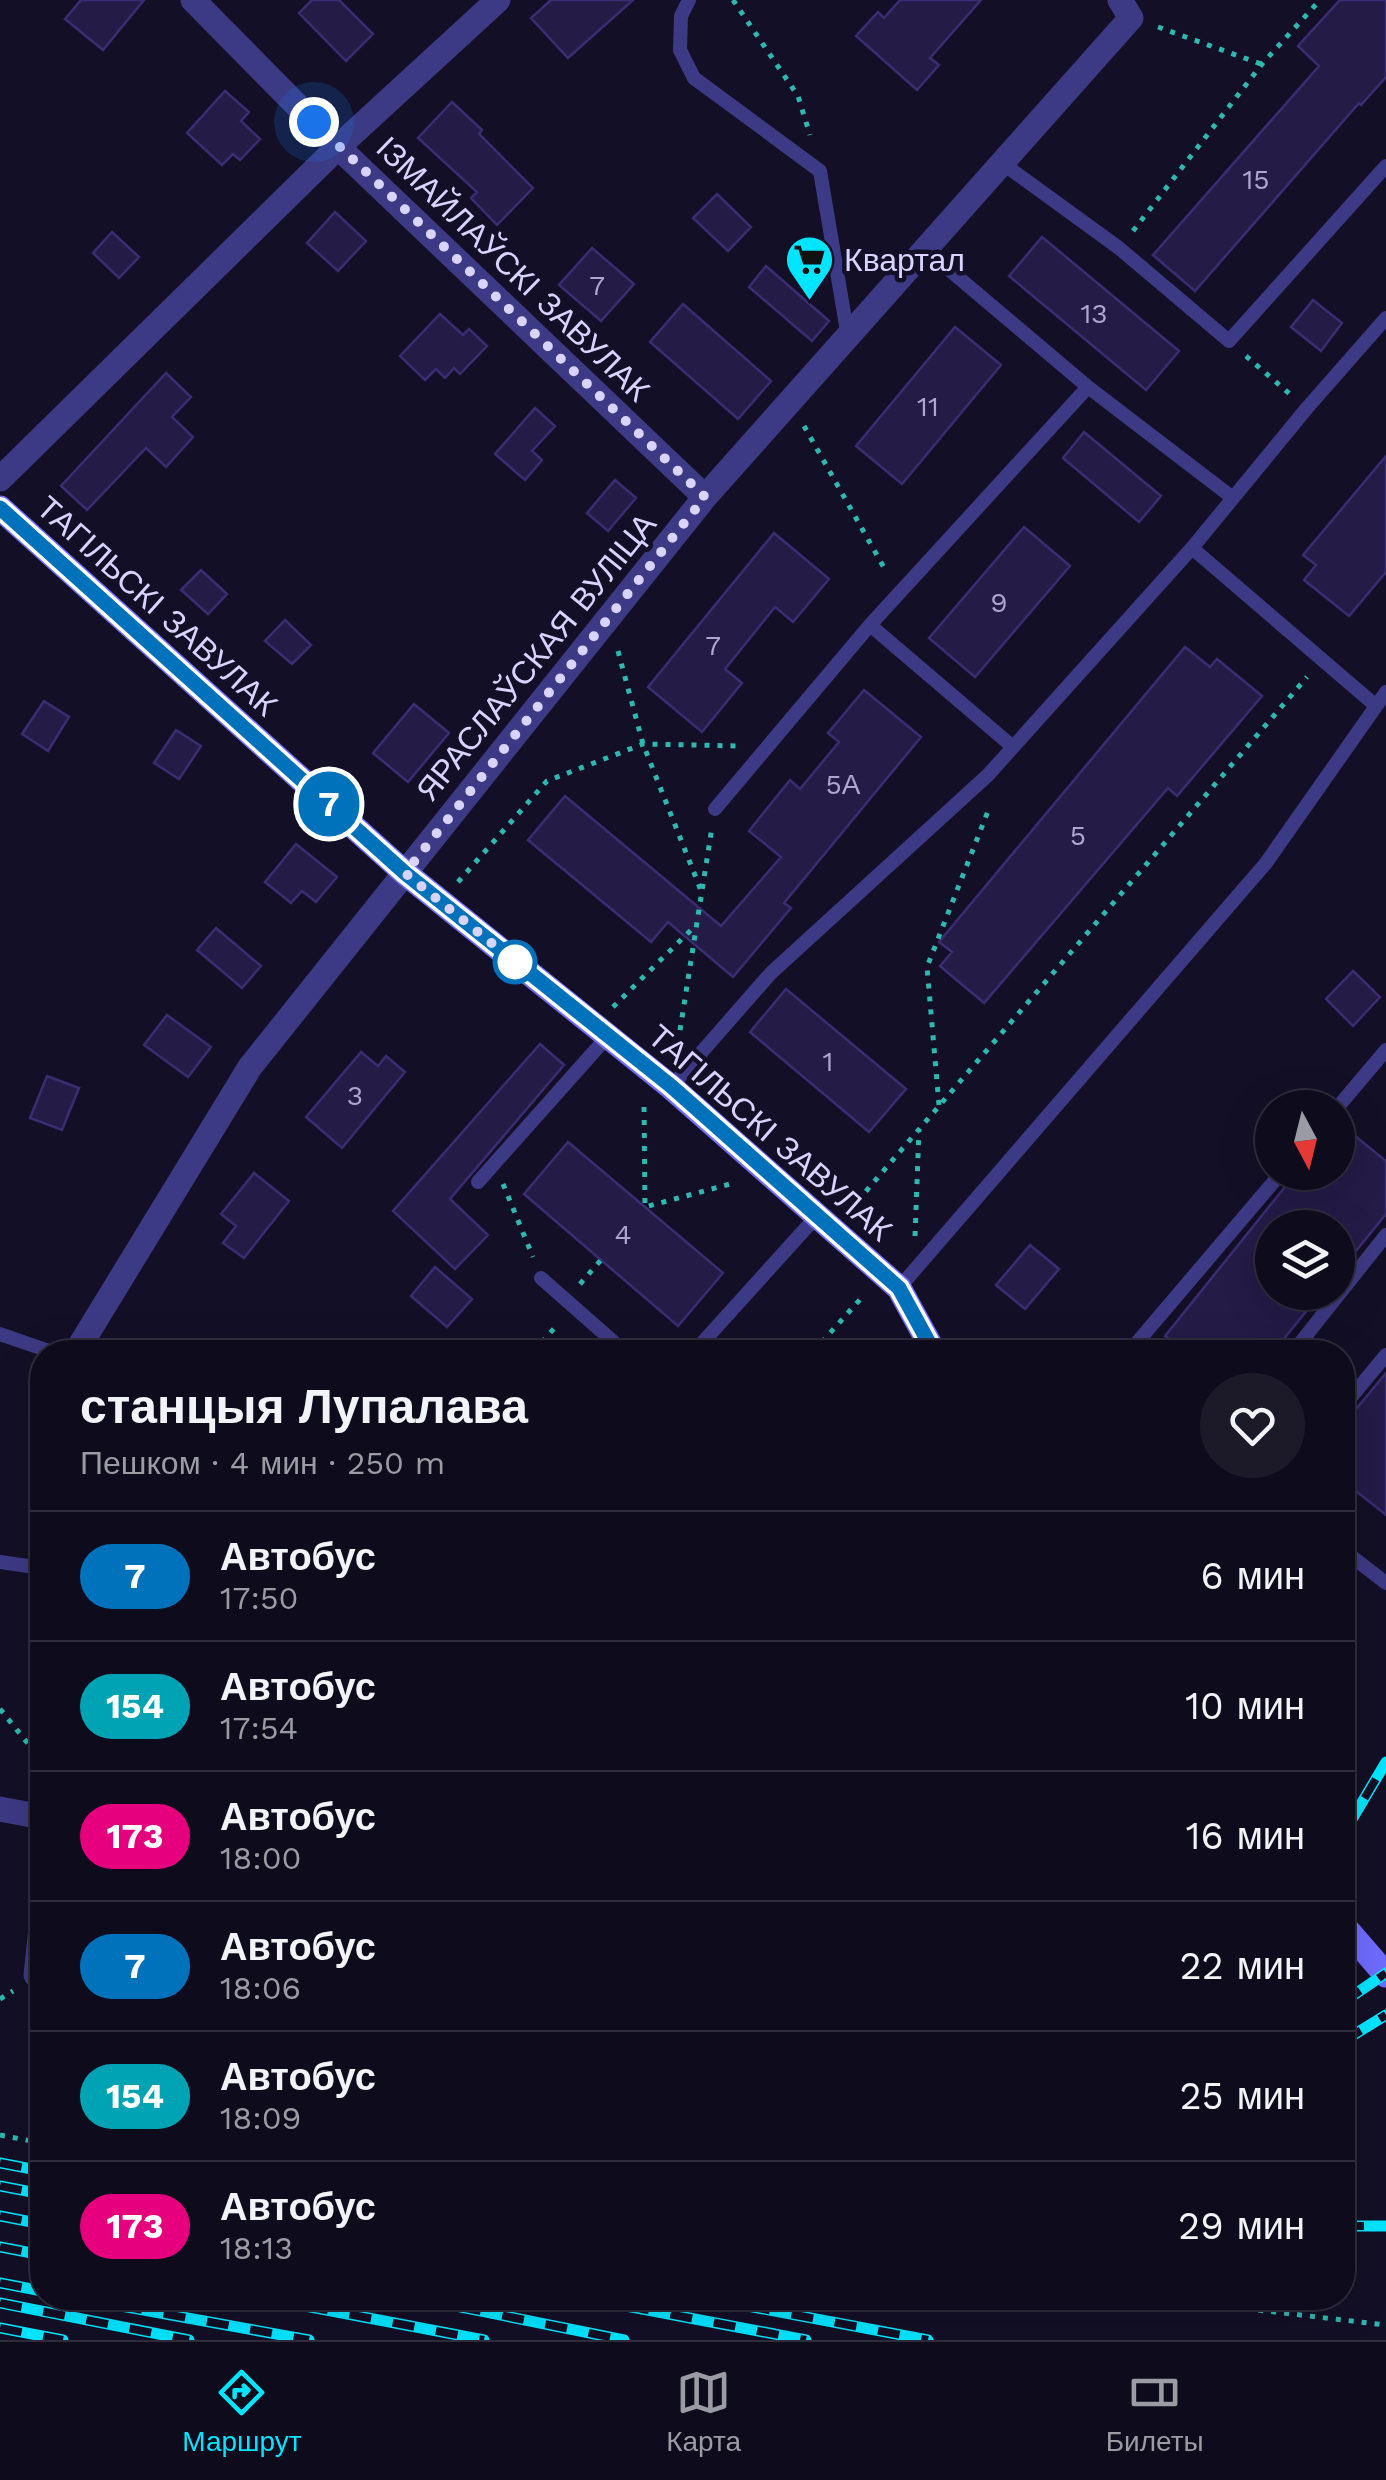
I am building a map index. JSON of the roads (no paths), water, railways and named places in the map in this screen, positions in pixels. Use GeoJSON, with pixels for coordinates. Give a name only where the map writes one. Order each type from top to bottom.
{"type":"FeatureCollection","features":[{"type":"Feature","properties":{"kind":"main road","name":"ТАГІЛЬСКІ ЗАВУЛАК"},"geometry":{"type":"LineString","coordinates":[[0,508],[405,873],[671,1086],[824,1223],[898,1277],[928,1340]]}},
{"type":"Feature","properties":{"kind":"main road"},"geometry":{"type":"LineString","coordinates":[[1355,1939],[1386,1975]]}},
{"type":"Feature","properties":{"kind":"street","name":"ІЗМАЙЛАЎСКІ ЗАВУЛАК"},"geometry":{"type":"LineString","coordinates":[[193,0],[338,147],[705,497]]}},
{"type":"Feature","properties":{"kind":"street"},"geometry":{"type":"LineString","coordinates":[[0,479],[338,147],[498,0]]}},
{"type":"Feature","properties":{"kind":"street","name":"ЯРАСЛАЎСКАЯ ВУЛІЦА"},"geometry":{"type":"LineString","coordinates":[[83,1340],[250,1067],[705,497],[927,250],[1126,9]]}},
{"type":"Feature","properties":{"kind":"street"},"geometry":{"type":"LineString","coordinates":[[0,1809],[30,1814]]}},
{"type":"Feature","properties":{"kind":"lane"},"geometry":{"type":"LineString","coordinates":[[689,0],[681,16],[680,50],[694,78],[820,172],[848,337]]}},
{"type":"Feature","properties":{"kind":"lane"},"geometry":{"type":"LineString","coordinates":[[1002,162],[1119,248],[1229,341],[1386,166]]}},
{"type":"Feature","properties":{"kind":"lane"},"geometry":{"type":"LineString","coordinates":[[927,250],[1088,387],[1233,498]]}},
{"type":"Feature","properties":{"kind":"lane"},"geometry":{"type":"LineString","coordinates":[[671,1086],[770,973],[988,775],[1192,548],[1386,318]]}},
{"type":"Feature","properties":{"kind":"lane"},"geometry":{"type":"LineString","coordinates":[[715,809],[870,625],[1088,387]]}},
{"type":"Feature","properties":{"kind":"lane"},"geometry":{"type":"LineString","coordinates":[[1192,548],[1375,706]]}},
{"type":"Feature","properties":{"kind":"lane"},"geometry":{"type":"LineString","coordinates":[[870,625],[1013,747]]}},
{"type":"Feature","properties":{"kind":"lane"},"geometry":{"type":"LineString","coordinates":[[898,1277],[1266,863],[1386,692]]}},
{"type":"Feature","properties":{"kind":"lane"},"geometry":{"type":"LineString","coordinates":[[478,1182],[601,1031]]}},
{"type":"Feature","properties":{"kind":"lane"},"geometry":{"type":"LineString","coordinates":[[1352,1090],[1386,1050]]}},
{"type":"Feature","properties":{"kind":"lane"},"geometry":{"type":"LineString","coordinates":[[1139,1340],[1267,1190]]}},
{"type":"Feature","properties":{"kind":"lane"},"geometry":{"type":"LineString","coordinates":[[706,1340],[824,1223]]}},
{"type":"Feature","properties":{"kind":"lane"},"geometry":{"type":"LineString","coordinates":[[1303,1340],[1386,1235]]}},
{"type":"Feature","properties":{"kind":"lane"},"geometry":{"type":"LineString","coordinates":[[541,1278],[610,1340]]}},
{"type":"Feature","properties":{"kind":"lane"},"geometry":{"type":"LineString","coordinates":[[0,1334],[30,1344]]}},
{"type":"Feature","properties":{"kind":"lane"},"geometry":{"type":"LineString","coordinates":[[1355,1392],[1386,1355]]}},
{"type":"Feature","properties":{"kind":"lane"},"geometry":{"type":"LineString","coordinates":[[1355,1559],[1386,1583]]}},
{"type":"Feature","properties":{"kind":"lane"},"geometry":{"type":"LineString","coordinates":[[0,1562],[30,1566]]}},
{"type":"Feature","properties":{"kind":"railway"},"geometry":{"type":"LineString","coordinates":[[1355,1814],[1386,1762]]}},
{"type":"Feature","properties":{"kind":"railway"},"geometry":{"type":"LineString","coordinates":[[1355,1994],[1386,1973]]}},
{"type":"Feature","properties":{"kind":"railway"},"geometry":{"type":"LineString","coordinates":[[1355,2034],[1386,2015]]}},
{"type":"Feature","properties":{"kind":"railway"},"geometry":{"type":"LineString","coordinates":[[0,2163],[30,2169]]}},
{"type":"Feature","properties":{"kind":"railway"},"geometry":{"type":"LineString","coordinates":[[0,2186],[30,2192]]}},
{"type":"Feature","properties":{"kind":"railway"},"geometry":{"type":"LineString","coordinates":[[0,2216],[30,2222]]}},
{"type":"Feature","properties":{"kind":"railway"},"geometry":{"type":"LineString","coordinates":[[1355,2226],[1386,2226]]}},
{"type":"Feature","properties":{"kind":"railway"},"geometry":{"type":"LineString","coordinates":[[0,2247],[30,2253]]}},
{"type":"Feature","properties":{"kind":"railway"},"geometry":{"type":"LineString","coordinates":[[0,2283],[30,2289]]}},
{"type":"Feature","properties":{"kind":"railway"},"geometry":{"type":"LineString","coordinates":[[0,2303],[30,2309]]}},
{"type":"Feature","properties":{"kind":"railway"},"geometry":{"type":"LineString","coordinates":[[36,2310],[189,2340]]}},
{"type":"Feature","properties":{"kind":"railway"},"geometry":{"type":"LineString","coordinates":[[143,2310],[309,2340]]}},
{"type":"Feature","properties":{"kind":"railway"},"geometry":{"type":"LineString","coordinates":[[326,2310],[484,2340]]}},
{"type":"Feature","properties":{"kind":"railway"},"geometry":{"type":"LineString","coordinates":[[475,2310],[624,2340]]}},
{"type":"Feature","properties":{"kind":"railway"},"geometry":{"type":"LineString","coordinates":[[647,2310],[806,2340]]}},
{"type":"Feature","properties":{"kind":"railway"},"geometry":{"type":"LineString","coordinates":[[769,2310],[928,2340]]}},
{"type":"Feature","properties":{"kind":"railway"},"geometry":{"type":"LineString","coordinates":[[0,2328],[63,2340]]}},
{"type":"Feature","properties":{"kind":"place","name":"Квартал"},"geometry":{"type":"Point","coordinates":[809,302]}}]}
